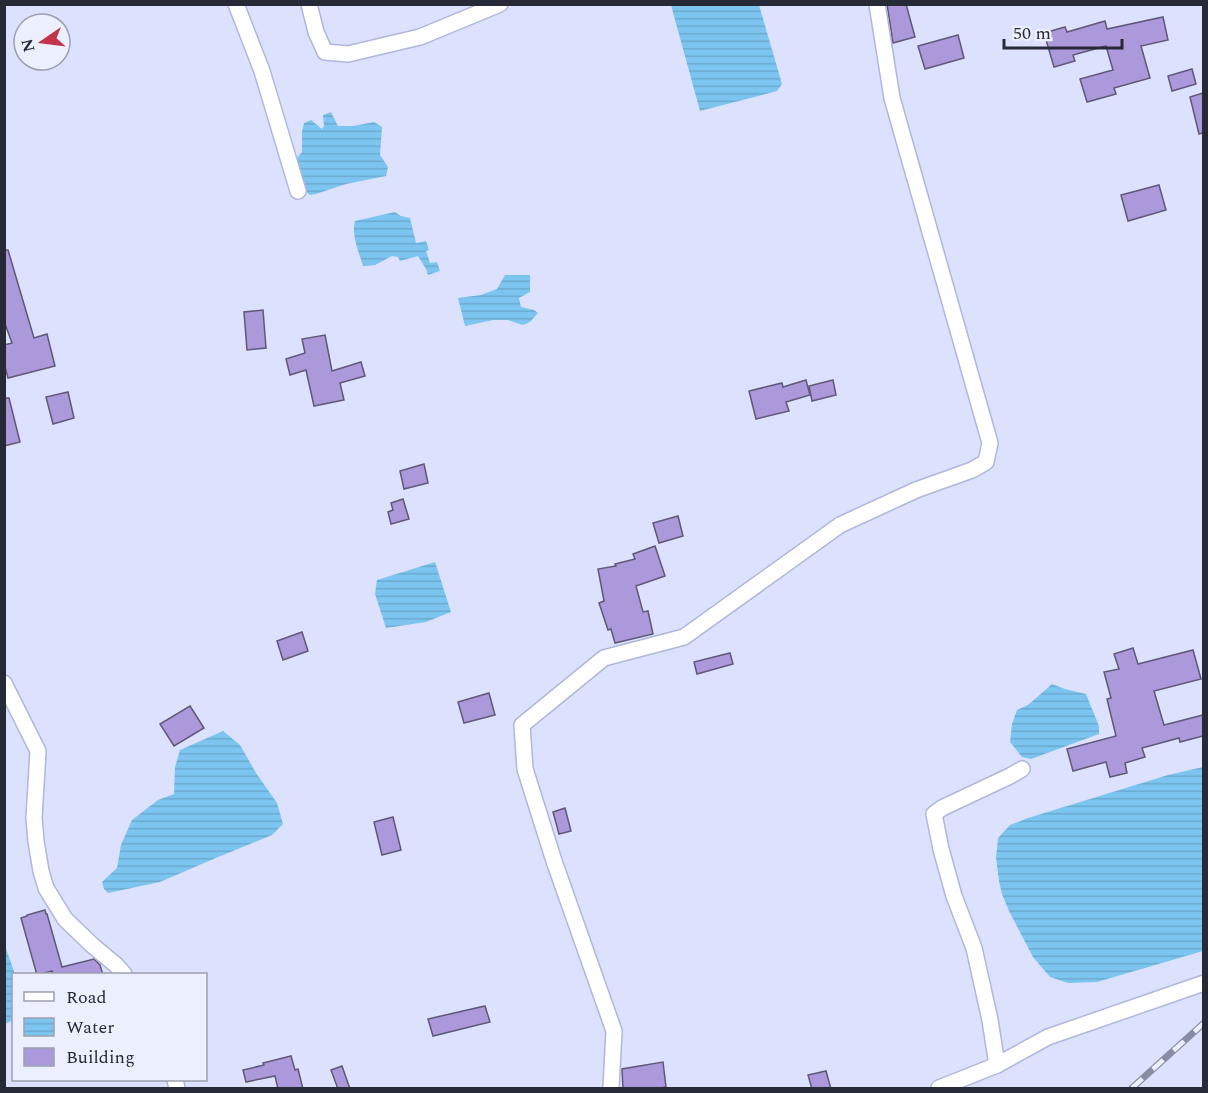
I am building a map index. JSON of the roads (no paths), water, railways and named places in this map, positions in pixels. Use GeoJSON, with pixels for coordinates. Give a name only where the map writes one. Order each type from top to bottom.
{"type":"FeatureCollection","features":[{"type":"Feature","properties":{"kind":"street"},"geometry":{"type":"LineString","coordinates":[[236,4],[262,71],[298,191]]}},
{"type":"Feature","properties":{"kind":"street"},"geometry":{"type":"LineString","coordinates":[[309,4],[316,32],[325,52],[348,54],[420,37],[500,4]]}},
{"type":"Feature","properties":{"kind":"street"},"geometry":{"type":"LineString","coordinates":[[611,1089],[614,1031],[554,861],[525,769],[522,725],[604,658],[684,637],[840,525],[916,490],[972,470],[986,462],[990,443],[892,98],[877,4]]}},
{"type":"Feature","properties":{"kind":"street"},"geometry":{"type":"LineString","coordinates":[[4,683],[38,751],[34,818],[41,871],[46,888],[65,919],[122,973]]}},
{"type":"Feature","properties":{"kind":"street"},"geometry":{"type":"LineString","coordinates":[[997,1065],[990,1020],[974,948],[954,896],[934,814],[1022,769]]}},
{"type":"Feature","properties":{"kind":"street"},"geometry":{"type":"LineString","coordinates":[[939,1089],[997,1065],[1048,1037],[1203,983]]}},
{"type":"Feature","properties":{"kind":"water"},"geometry":{"type":"Polygon","coordinates":[[[671,5],[759,5],[782,84],[777,91],[700,111],[671,5]]]}},
{"type":"Feature","properties":{"kind":"water"},"geometry":{"type":"Polygon","coordinates":[[[331,112],[338,126],[374,122],[382,127],[380,155],[388,167],[386,176],[346,184],[310,195],[305,191],[296,159],[302,152],[304,123],[311,120],[322,129],[323,115],[331,112]]]}},
{"type":"Feature","properties":{"kind":"water"},"geometry":{"type":"Polygon","coordinates":[[[395,212],[410,218],[416,243],[426,241],[430,263],[437,262],[440,271],[428,275],[418,256],[400,261],[398,257],[392,256],[375,265],[363,266],[355,238],[355,221],[395,212]]]}},
{"type":"Feature","properties":{"kind":"water"},"geometry":{"type":"Polygon","coordinates":[[[505,275],[530,275],[530,292],[519,298],[521,307],[538,313],[530,322],[523,325],[508,320],[493,320],[465,326],[458,298],[481,295],[497,289],[505,275]]]}},
{"type":"Feature","properties":{"kind":"water"},"geometry":{"type":"Polygon","coordinates":[[[435,562],[451,612],[426,622],[386,628],[375,594],[377,580],[435,562]]]}},
{"type":"Feature","properties":{"kind":"water"},"geometry":{"type":"Polygon","coordinates":[[[1052,684],[1086,694],[1099,726],[1099,734],[1031,759],[1022,757],[1010,742],[1012,724],[1017,710],[1028,705],[1052,684]]]}},
{"type":"Feature","properties":{"kind":"water"},"geometry":{"type":"Polygon","coordinates":[[[223,731],[240,745],[277,803],[283,824],[272,835],[160,882],[108,893],[102,882],[117,868],[121,845],[132,820],[158,800],[174,794],[175,767],[180,750],[223,731]]]}},
{"type":"Feature","properties":{"kind":"water"},"geometry":{"type":"Polygon","coordinates":[[[1203,767],[1203,951],[1097,982],[1068,983],[1050,977],[1033,957],[1002,894],[996,858],[998,838],[1010,825],[1028,818],[1168,775],[1203,767]]]}},
{"type":"Feature","properties":{"kind":"water"},"geometry":{"type":"Polygon","coordinates":[[[5,946],[15,973],[12,973],[12,1020],[5,1024],[5,946]]]}},
{"type":"Feature","properties":{"kind":"railway"},"geometry":{"type":"LineString","coordinates":[[1132,1088],[1204,1023]]}}]}
